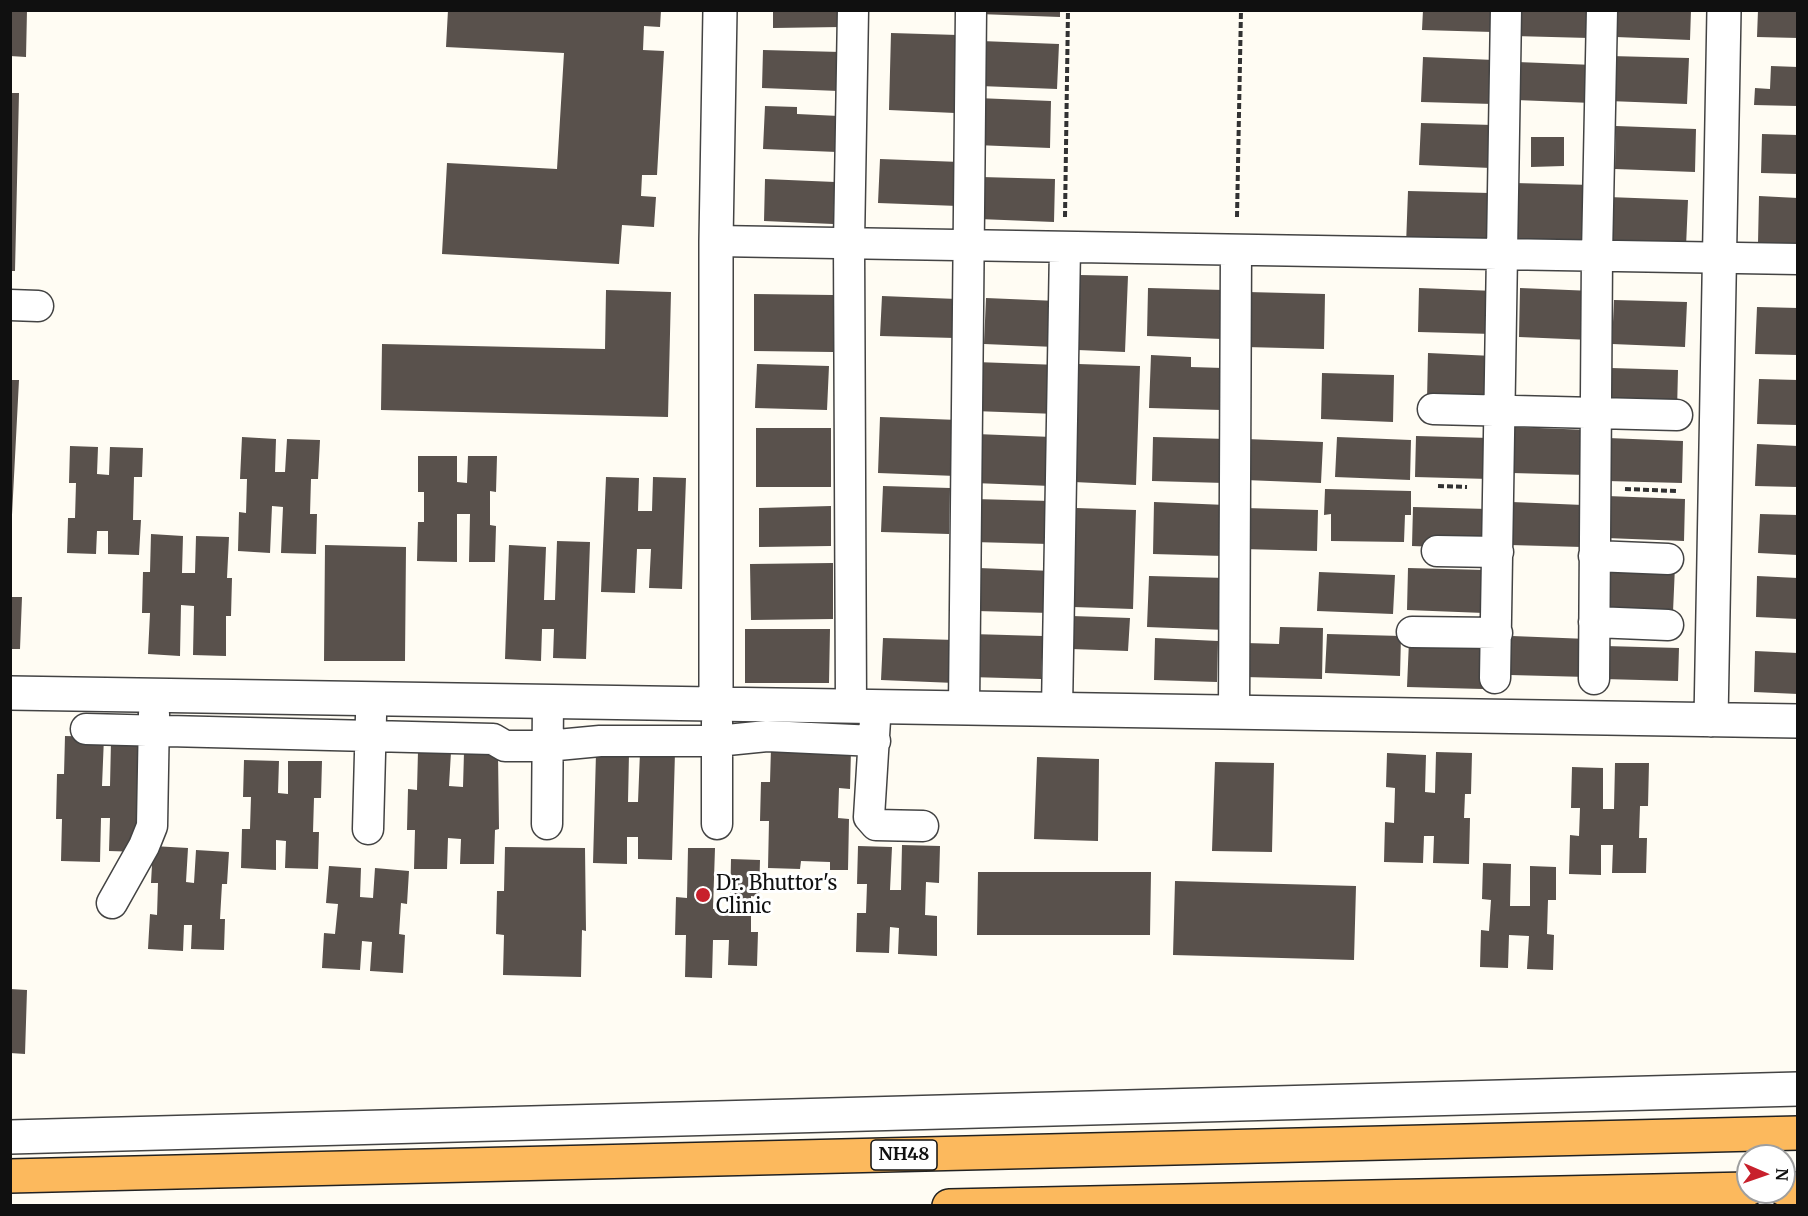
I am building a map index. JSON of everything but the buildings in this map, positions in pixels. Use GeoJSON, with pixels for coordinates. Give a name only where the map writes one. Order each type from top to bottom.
{"type":"FeatureCollection","features":[{"type":"Feature","properties":{"kind":"highway","name":"NH48"},"geometry":{"type":"LineString","coordinates":[[10,1176],[1797,1134]]}},
{"type":"Feature","properties":{"kind":"highway"},"geometry":{"type":"LineString","coordinates":[[949,1206],[1736,1190]]}},
{"type":"Feature","properties":{"kind":"street"},"geometry":{"type":"LineString","coordinates":[[717,824],[716,241],[720,10]]}},
{"type":"Feature","properties":{"kind":"street"},"geometry":{"type":"LineString","coordinates":[[853,10],[849,243],[863,705],[874,741],[869,817],[876,825],[923,826]]}},
{"type":"Feature","properties":{"kind":"street"},"geometry":{"type":"LineString","coordinates":[[964,707],[971,10]]}},
{"type":"Feature","properties":{"kind":"street"},"geometry":{"type":"LineString","coordinates":[[1496,678],[1506,10]]}},
{"type":"Feature","properties":{"kind":"street"},"geometry":{"type":"LineString","coordinates":[[1594,679],[1595,412],[1602,10]]}},
{"type":"Feature","properties":{"kind":"street"},"geometry":{"type":"LineString","coordinates":[[1711,720],[1724,10]]}},
{"type":"Feature","properties":{"kind":"street"},"geometry":{"type":"LineString","coordinates":[[716,241],[1797,259]]}},
{"type":"Feature","properties":{"kind":"street"},"geometry":{"type":"LineString","coordinates":[[1057,709],[1065,247]]}},
{"type":"Feature","properties":{"kind":"street"},"geometry":{"type":"LineString","coordinates":[[1234,711],[1236,250]]}},
{"type":"Feature","properties":{"kind":"street"},"geometry":{"type":"LineString","coordinates":[[1433,409],[1677,416]]}},
{"type":"Feature","properties":{"kind":"street"},"geometry":{"type":"LineString","coordinates":[[1437,551],[1498,552]]}},
{"type":"Feature","properties":{"kind":"street"},"geometry":{"type":"LineString","coordinates":[[1594,555],[1668,559]]}},
{"type":"Feature","properties":{"kind":"street"},"geometry":{"type":"LineString","coordinates":[[1594,622],[1668,625]]}},
{"type":"Feature","properties":{"kind":"street"},"geometry":{"type":"LineString","coordinates":[[1412,632],[1497,633]]}},
{"type":"Feature","properties":{"kind":"street"},"geometry":{"type":"LineString","coordinates":[[10,693],[1797,721]]}},
{"type":"Feature","properties":{"kind":"street"},"geometry":{"type":"LineString","coordinates":[[112,903],[144,846],[152,826],[155,696]]}},
{"type":"Feature","properties":{"kind":"street"},"geometry":{"type":"LineString","coordinates":[[368,829],[372,699]]}},
{"type":"Feature","properties":{"kind":"street"},"geometry":{"type":"LineString","coordinates":[[547,824],[548,701]]}},
{"type":"Feature","properties":{"kind":"street"},"geometry":{"type":"LineString","coordinates":[[86,729],[493,739],[505,746],[547,746],[600,741],[717,741],[767,736],[874,741]]}},
{"type":"Feature","properties":{"kind":"street"},"geometry":{"type":"LineString","coordinates":[[10,1137],[1797,1089]]}},
{"type":"Feature","properties":{"kind":"path"},"geometry":{"type":"LineString","coordinates":[[1065,247],[1068,10]]}},
{"type":"Feature","properties":{"kind":"path"},"geometry":{"type":"LineString","coordinates":[[1236,250],[1241,10]]}},
{"type":"Feature","properties":{"kind":"path"},"geometry":{"type":"LineString","coordinates":[[1595,487],[1676,491]]}},
{"type":"Feature","properties":{"kind":"place","name":"Dr. Bhuttor's Clinic"},"geometry":{"type":"Point","coordinates":[703,895]}}]}
